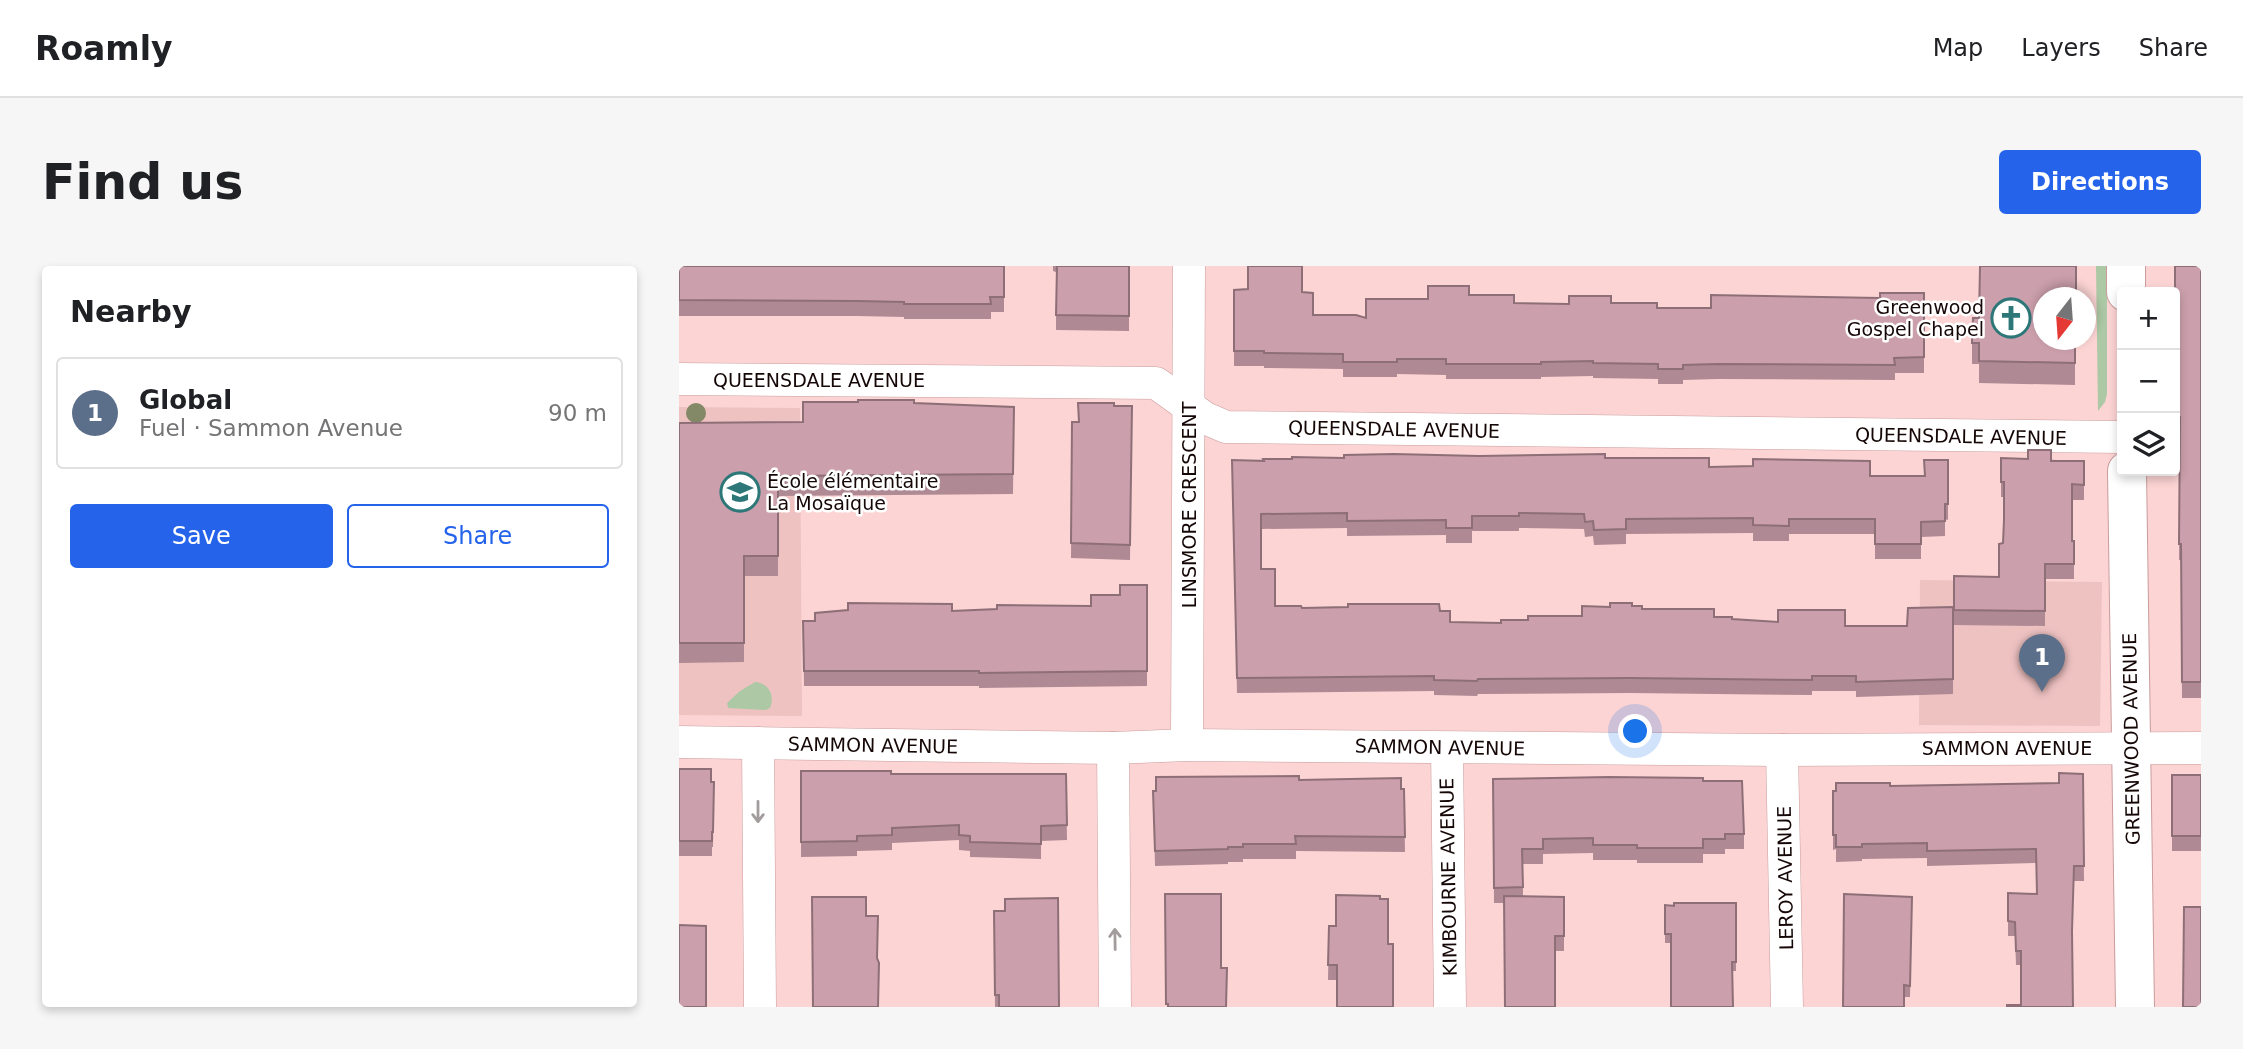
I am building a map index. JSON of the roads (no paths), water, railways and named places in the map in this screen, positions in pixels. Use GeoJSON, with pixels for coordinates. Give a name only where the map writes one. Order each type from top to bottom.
{"type":"FeatureCollection","features":[{"type":"Feature","properties":{"kind":"street","name":"LINSMORE CRESCENT"},"geometry":{"type":"LineString","coordinates":[[1187,745],[1189,266]]}},
{"type":"Feature","properties":{"kind":"street"},"geometry":{"type":"LineString","coordinates":[[2126,266],[2126,287]]}},
{"type":"Feature","properties":{"kind":"street","name":"QUEENSDALE AVENUE"},"geometry":{"type":"LineString","coordinates":[[679,379],[1156,383],[1205,418],[1226,427],[2117,438]]}},
{"type":"Feature","properties":{"kind":"street","name":"GREENWOOD AVENUE"},"geometry":{"type":"LineString","coordinates":[[2127,476],[2135,1007]]}},
{"type":"Feature","properties":{"kind":"street","name":"SAMMON AVENUE"},"geometry":{"type":"LineString","coordinates":[[679,742],[1113,748],[1187,745],[1782,750],[2201,748]]}},
{"type":"Feature","properties":{"kind":"street"},"geometry":{"type":"LineString","coordinates":[[758,743],[759,1007]]}},
{"type":"Feature","properties":{"kind":"street"},"geometry":{"type":"LineString","coordinates":[[1113,748],[1115,1007]]}},
{"type":"Feature","properties":{"kind":"street","name":"KIMBOURNE AVENUE"},"geometry":{"type":"LineString","coordinates":[[1447,748],[1450,1007]]}},
{"type":"Feature","properties":{"kind":"street","name":"LEROY AVENUE"},"geometry":{"type":"LineString","coordinates":[[1782,750],[1787,1007]]}},
{"type":"Feature","properties":{"kind":"place","name":"Greenwood Gospel Chapel"},"geometry":{"type":"Point","coordinates":[2011,318]}},
{"type":"Feature","properties":{"kind":"place","name":"École élémentaire La Mosaïque"},"geometry":{"type":"Point","coordinates":[740,492]}},
{"type":"Feature","properties":{"kind":"place","name":"Global"},"geometry":{"type":"Point","coordinates":[2042,692]}}]}
